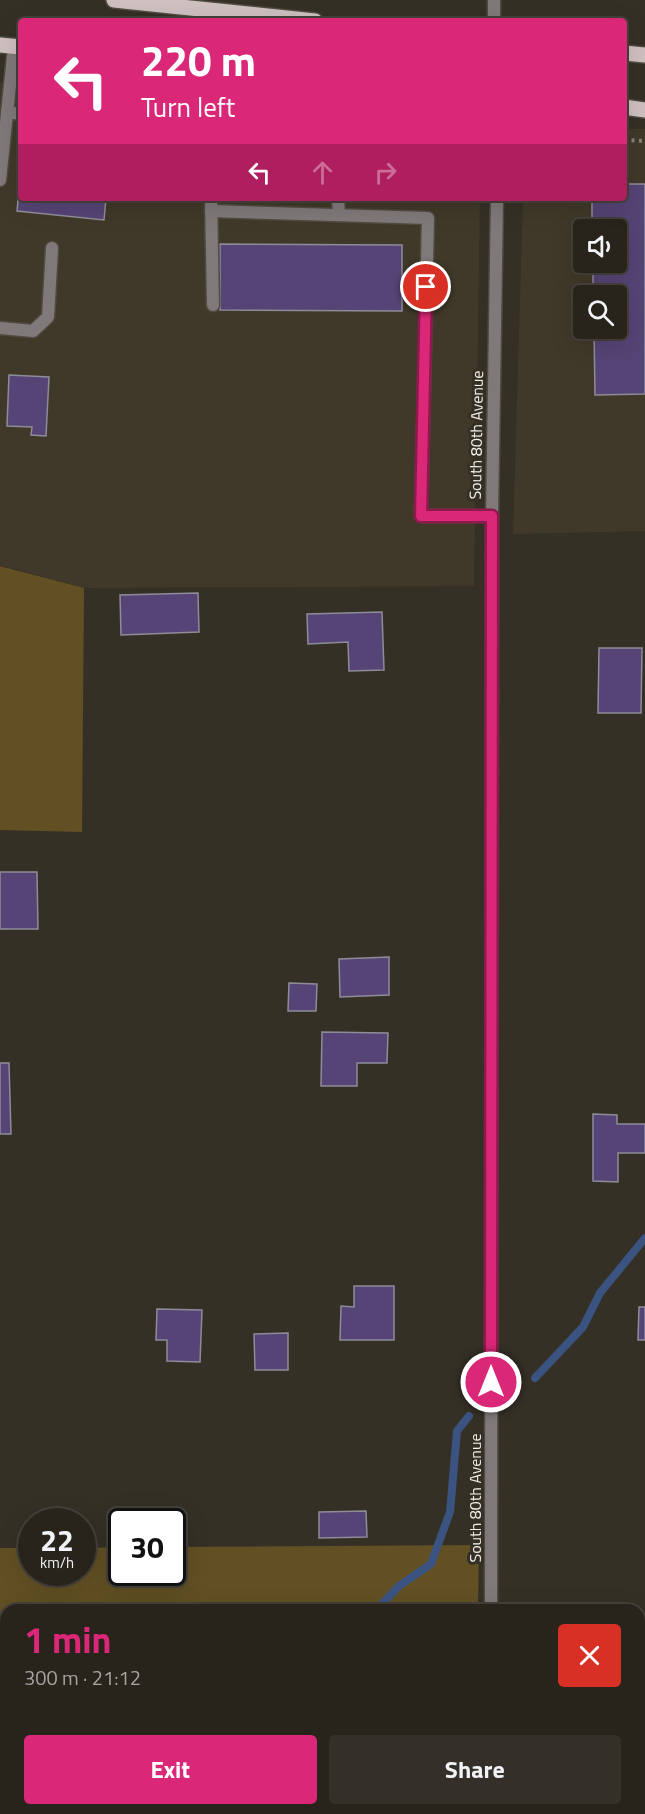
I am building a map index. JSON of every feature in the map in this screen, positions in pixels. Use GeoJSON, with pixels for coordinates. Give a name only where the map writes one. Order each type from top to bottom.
{"type":"FeatureCollection","features":[{"type":"Feature","properties":{"kind":"main road"},"geometry":{"type":"LineString","coordinates":[[114,0],[286,18]]}},
{"type":"Feature","properties":{"kind":"main road"},"geometry":{"type":"LineString","coordinates":[[627,53],[645,55]]}},
{"type":"Feature","properties":{"kind":"main road"},"geometry":{"type":"LineString","coordinates":[[627,107],[645,110]]}},
{"type":"Feature","properties":{"kind":"street"},"geometry":{"type":"LineString","coordinates":[[494,0],[494,18]]}},
{"type":"Feature","properties":{"kind":"street"},"geometry":{"type":"LineString","coordinates":[[0,180],[12,46]]}},
{"type":"Feature","properties":{"kind":"street"},"geometry":{"type":"LineString","coordinates":[[7,112],[18,114]]}},
{"type":"Feature","properties":{"kind":"street"},"geometry":{"type":"LineString","coordinates":[[338,201],[339,215]]}},
{"type":"Feature","properties":{"kind":"street","name":"South 80th Avenue"},"geometry":{"type":"LineString","coordinates":[[491,1604],[492,516],[497,201]]}},
{"type":"Feature","properties":{"kind":"street"},"geometry":{"type":"LineString","coordinates":[[213,305],[211,204],[339,215],[428,218],[421,516],[492,516]]}},
{"type":"Feature","properties":{"kind":"street"},"geometry":{"type":"LineString","coordinates":[[0,328],[33,331],[48,317],[52,248]]}},
{"type":"Feature","properties":{"kind":"path"},"geometry":{"type":"LineString","coordinates":[[627,140],[645,141]]}},
{"type":"Feature","properties":{"kind":"shaded area"},"geometry":{"type":"Polygon","coordinates":[[[0,82],[18,83],[18,201],[480,201],[474,586],[84,588],[0,565],[0,82]]]}},
{"type":"Feature","properties":{"kind":"shaded area"},"geometry":{"type":"Polygon","coordinates":[[[627,129],[645,129],[645,531],[513,534],[523,201],[627,201],[627,129]]]}},
{"type":"Feature","properties":{"kind":"shaded area"},"geometry":{"type":"Polygon","coordinates":[[[0,566],[84,588],[82,832],[0,830],[0,566]]]}},
{"type":"Feature","properties":{"kind":"shaded area"},"geometry":{"type":"Polygon","coordinates":[[[479,1545],[478,1604],[0,1604],[0,1548],[18,1548],[18,1586],[96,1586],[96,1548],[108,1547],[108,1586],[186,1586],[186,1547],[479,1545]]]}},
{"type":"Feature","properties":{"kind":"building"},"geometry":{"type":"Polygon","coordinates":[[[627,184],[645,184],[645,394],[595,395],[594,339],[627,339],[627,285],[593,285],[593,273],[627,273],[627,219],[592,219],[592,201],[627,201],[627,184]]]}},
{"type":"Feature","properties":{"kind":"building"},"geometry":{"type":"Polygon","coordinates":[[[18,200],[106,201],[104,220],[17,211],[18,200]]]}},
{"type":"Feature","properties":{"kind":"building"},"geometry":{"type":"Polygon","coordinates":[[[220,244],[402,245],[402,311],[220,310],[220,244]]]}},
{"type":"Feature","properties":{"kind":"building"},"geometry":{"type":"Polygon","coordinates":[[[9,375],[49,377],[46,436],[31,435],[32,427],[7,426],[9,375]]]}},
{"type":"Feature","properties":{"kind":"building"},"geometry":{"type":"Polygon","coordinates":[[[198,593],[199,632],[121,635],[120,595],[198,593]]]}},
{"type":"Feature","properties":{"kind":"building"},"geometry":{"type":"Polygon","coordinates":[[[382,612],[384,670],[349,671],[348,642],[308,644],[307,614],[382,612]]]}},
{"type":"Feature","properties":{"kind":"building"},"geometry":{"type":"Polygon","coordinates":[[[599,648],[642,648],[641,713],[598,713],[599,648]]]}},
{"type":"Feature","properties":{"kind":"building"},"geometry":{"type":"Polygon","coordinates":[[[0,872],[37,872],[38,929],[0,929],[0,872]]]}},
{"type":"Feature","properties":{"kind":"building"},"geometry":{"type":"Polygon","coordinates":[[[389,957],[389,995],[340,997],[339,959],[389,957]]]}},
{"type":"Feature","properties":{"kind":"building"},"geometry":{"type":"Polygon","coordinates":[[[289,983],[317,984],[316,1011],[288,1011],[289,983]]]}},
{"type":"Feature","properties":{"kind":"building"},"geometry":{"type":"Polygon","coordinates":[[[322,1032],[388,1033],[387,1063],[357,1063],[357,1086],[321,1086],[322,1032]]]}},
{"type":"Feature","properties":{"kind":"building"},"geometry":{"type":"Polygon","coordinates":[[[0,1063],[9,1063],[11,1134],[0,1134],[0,1063]]]}},
{"type":"Feature","properties":{"kind":"building"},"geometry":{"type":"Polygon","coordinates":[[[593,1114],[617,1115],[617,1124],[645,1124],[645,1153],[618,1153],[618,1182],[593,1181],[593,1114]]]}},
{"type":"Feature","properties":{"kind":"building"},"geometry":{"type":"Polygon","coordinates":[[[354,1286],[394,1286],[394,1340],[340,1340],[341,1306],[354,1307],[354,1286]]]}},
{"type":"Feature","properties":{"kind":"building"},"geometry":{"type":"Polygon","coordinates":[[[639,1307],[645,1307],[645,1340],[638,1340],[639,1307]]]}},
{"type":"Feature","properties":{"kind":"building"},"geometry":{"type":"Polygon","coordinates":[[[157,1309],[202,1310],[200,1362],[167,1361],[167,1340],[156,1340],[157,1309]]]}},
{"type":"Feature","properties":{"kind":"building"},"geometry":{"type":"Polygon","coordinates":[[[288,1333],[288,1370],[255,1370],[254,1334],[288,1333]]]}},
{"type":"Feature","properties":{"kind":"building"},"geometry":{"type":"Polygon","coordinates":[[[366,1511],[367,1537],[319,1538],[319,1512],[366,1511]]]}},
{"type":"Feature","properties":{"kind":"waterway"},"geometry":{"type":"LineString","coordinates":[[535,1378],[583,1327],[600,1293],[645,1238]]}},
{"type":"Feature","properties":{"kind":"waterway"},"geometry":{"type":"LineString","coordinates":[[382,1604],[399,1586],[431,1564],[450,1512],[457,1431],[469,1416]]}},
{"type":"Feature","properties":{"kind":"route"},"geometry":{"type":"LineString","coordinates":[[426,287],[421,516],[492,516],[491,1382]]}}]}
